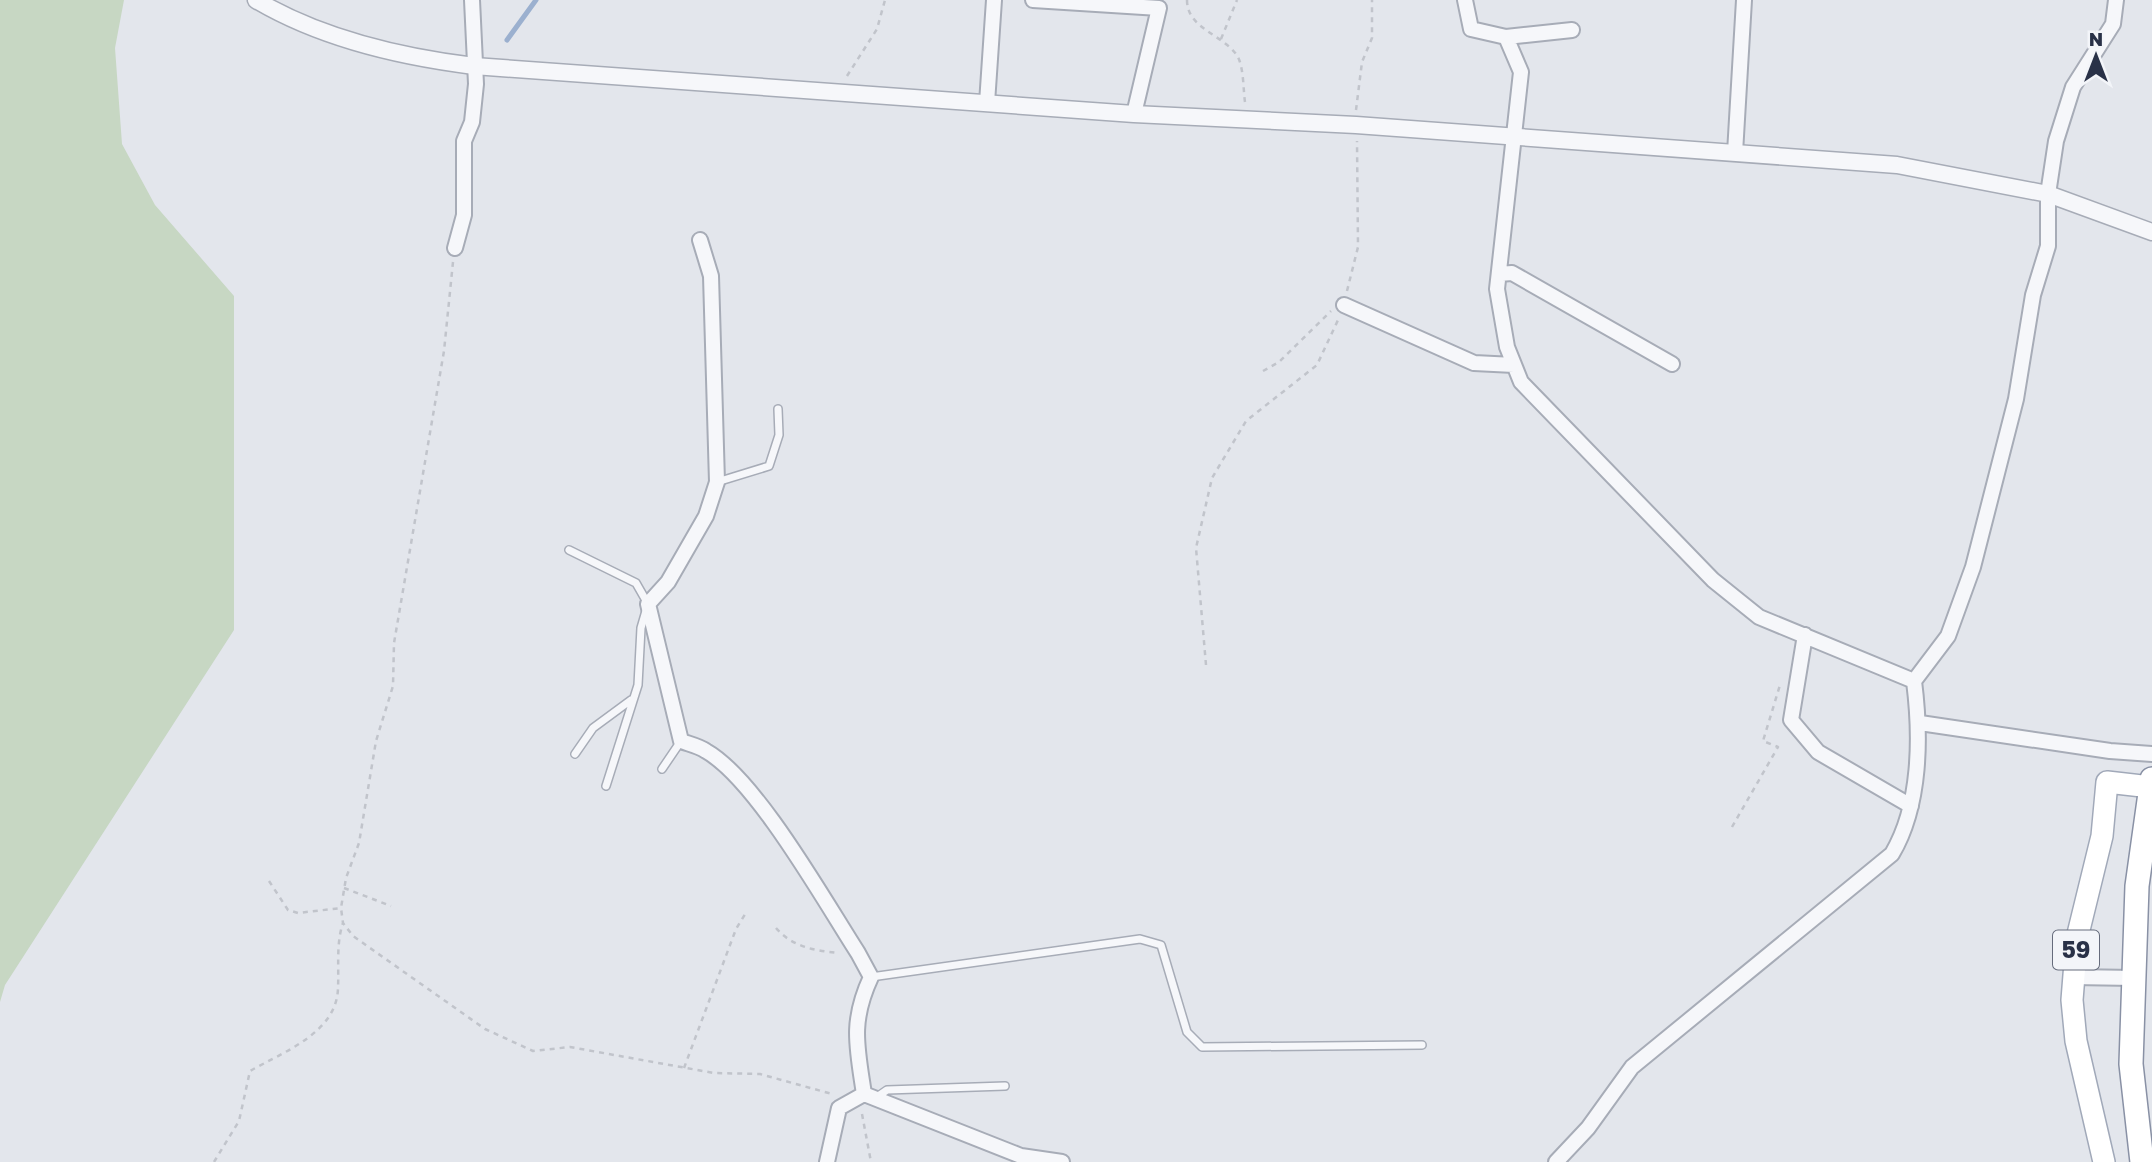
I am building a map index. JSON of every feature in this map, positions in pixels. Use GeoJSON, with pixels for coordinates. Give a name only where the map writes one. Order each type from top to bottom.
{"type":"FeatureCollection","features":[{"type":"Feature","properties":{"kind":"highway"},"geometry":{"type":"LineString","coordinates":[[2142,1162],[2131,1064],[2137,886],[2151,783]]}},
{"type":"Feature","properties":{"kind":"main road","name":"59"},"geometry":{"type":"LineString","coordinates":[[2104,1162],[2076,1041],[2072,1000],[2077,938],[2102,836],[2107,782],[2151,783]]}},
{"type":"Feature","properties":{"kind":"street"},"geometry":{"type":"LineString","coordinates":[[256,0],[337,35],[415,58],[474,66],[1134,114],[1356,125],[1897,165],[2048,194],[2152,232]]}},
{"type":"Feature","properties":{"kind":"street"},"geometry":{"type":"LineString","coordinates":[[455,248],[464,215],[464,141],[471,121],[476,84],[472,0]]}},
{"type":"Feature","properties":{"kind":"street"},"geometry":{"type":"LineString","coordinates":[[987,103],[994,0]]}},
{"type":"Feature","properties":{"kind":"street"},"geometry":{"type":"LineString","coordinates":[[1033,0],[1160,4],[1134,114]]}},
{"type":"Feature","properties":{"kind":"street"},"geometry":{"type":"LineString","coordinates":[[1465,0],[1471,29],[1506,37],[1572,30]]}},
{"type":"Feature","properties":{"kind":"street"},"geometry":{"type":"LineString","coordinates":[[1735,153],[1744,0]]}},
{"type":"Feature","properties":{"kind":"street"},"geometry":{"type":"LineString","coordinates":[[1556,1162],[1588,1128],[1632,1067],[1892,854],[1904,834],[1911,806],[1920,723],[1914,681],[1948,636],[1973,568],[2016,400],[2033,295],[2048,246],[2048,194],[2056,141],[2073,88],[2113,24],[2116,0]]}},
{"type":"Feature","properties":{"kind":"street"},"geometry":{"type":"LineString","coordinates":[[1506,37],[1521,72],[1497,289],[1507,347],[1521,382],[1713,580],[1759,617],[1914,681]]}},
{"type":"Feature","properties":{"kind":"street"},"geometry":{"type":"LineString","coordinates":[[700,240],[711,276],[717,482],[706,516],[668,582],[648,604],[681,741],[708,751],[736,777],[766,812],[871,977],[858,1005],[857,1045],[869,1097]]}},
{"type":"Feature","properties":{"kind":"street"},"geometry":{"type":"LineString","coordinates":[[1499,274],[1512,273],[1672,364]]}},
{"type":"Feature","properties":{"kind":"street"},"geometry":{"type":"LineString","coordinates":[[1344,305],[1474,363],[1514,365]]}},
{"type":"Feature","properties":{"kind":"street"},"geometry":{"type":"LineString","coordinates":[[1805,635],[1791,720],[1818,752],[1911,806]]}},
{"type":"Feature","properties":{"kind":"street"},"geometry":{"type":"LineString","coordinates":[[1920,723],[2152,754]]}},
{"type":"Feature","properties":{"kind":"street"},"geometry":{"type":"LineString","coordinates":[[2073,977],[2134,978]]}},
{"type":"Feature","properties":{"kind":"street"},"geometry":{"type":"LineString","coordinates":[[827,1162],[839,1108],[869,1097],[1021,1156],[1062,1162]]}},
{"type":"Feature","properties":{"kind":"lane"},"geometry":{"type":"LineString","coordinates":[[717,482],[769,466],[779,435],[778,409]]}},
{"type":"Feature","properties":{"kind":"lane"},"geometry":{"type":"LineString","coordinates":[[569,550],[636,583],[648,604],[641,628],[638,685],[631,699],[630,717],[606,786]]}},
{"type":"Feature","properties":{"kind":"lane"},"geometry":{"type":"LineString","coordinates":[[575,754],[593,728],[631,699]]}},
{"type":"Feature","properties":{"kind":"lane"},"geometry":{"type":"LineString","coordinates":[[662,769],[681,741]]}},
{"type":"Feature","properties":{"kind":"lane"},"geometry":{"type":"LineString","coordinates":[[871,977],[1140,939],[1161,945],[1187,1032],[1202,1047],[1422,1045]]}},
{"type":"Feature","properties":{"kind":"lane"},"geometry":{"type":"LineString","coordinates":[[869,1097],[887,1090],[1006,1086]]}},
{"type":"Feature","properties":{"kind":"path"},"geometry":{"type":"LineString","coordinates":[[834,92],[877,29],[885,0]]}},
{"type":"Feature","properties":{"kind":"path"},"geometry":{"type":"LineString","coordinates":[[1187,0],[1187,10],[1193,21],[1221,39],[1238,56],[1248,120]]}},
{"type":"Feature","properties":{"kind":"path"},"geometry":{"type":"LineString","coordinates":[[1221,39],[1237,0]]}},
{"type":"Feature","properties":{"kind":"path"},"geometry":{"type":"LineString","coordinates":[[1206,665],[1196,548],[1212,478],[1246,421],[1317,365],[1344,305],[1358,247],[1356,102],[1362,62],[1372,38],[1372,0]]}},
{"type":"Feature","properties":{"kind":"path"},"geometry":{"type":"LineString","coordinates":[[455,248],[444,351],[394,643],[393,686],[376,741],[359,843],[344,888],[341,908],[344,923],[353,936],[485,1029],[533,1051],[570,1047],[714,1073],[760,1074],[838,1096],[869,1097]]}},
{"type":"Feature","properties":{"kind":"path"},"geometry":{"type":"LineString","coordinates":[[1263,371],[1279,362],[1329,312],[1344,305]]}},
{"type":"Feature","properties":{"kind":"path"},"geometry":{"type":"LineString","coordinates":[[1732,827],[1778,747],[1763,741],[1781,680]]}},
{"type":"Feature","properties":{"kind":"path"},"geometry":{"type":"LineString","coordinates":[[270,881],[288,910],[298,913],[341,908]]}},
{"type":"Feature","properties":{"kind":"path"},"geometry":{"type":"LineString","coordinates":[[344,888],[391,906]]}},
{"type":"Feature","properties":{"kind":"path"},"geometry":{"type":"LineString","coordinates":[[684,1068],[736,929],[747,911]]}},
{"type":"Feature","properties":{"kind":"path"},"geometry":{"type":"LineString","coordinates":[[214,1162],[239,1121],[250,1070],[322,1027],[338,999],[340,933],[344,923]]}},
{"type":"Feature","properties":{"kind":"path"},"geometry":{"type":"LineString","coordinates":[[776,928],[785,938],[817,951],[858,953]]}},
{"type":"Feature","properties":{"kind":"path"},"geometry":{"type":"LineString","coordinates":[[869,1097],[861,1109],[871,1162]]}},
{"type":"Feature","properties":{"kind":"green space"},"geometry":{"type":"Polygon","coordinates":[[[0,0],[124,0],[115,48],[122,144],[155,205],[234,296],[234,630],[5,985],[0,1002],[0,0]]]}},
{"type":"Feature","properties":{"kind":"waterway"},"geometry":{"type":"LineString","coordinates":[[507,40],[536,0]]}}]}
